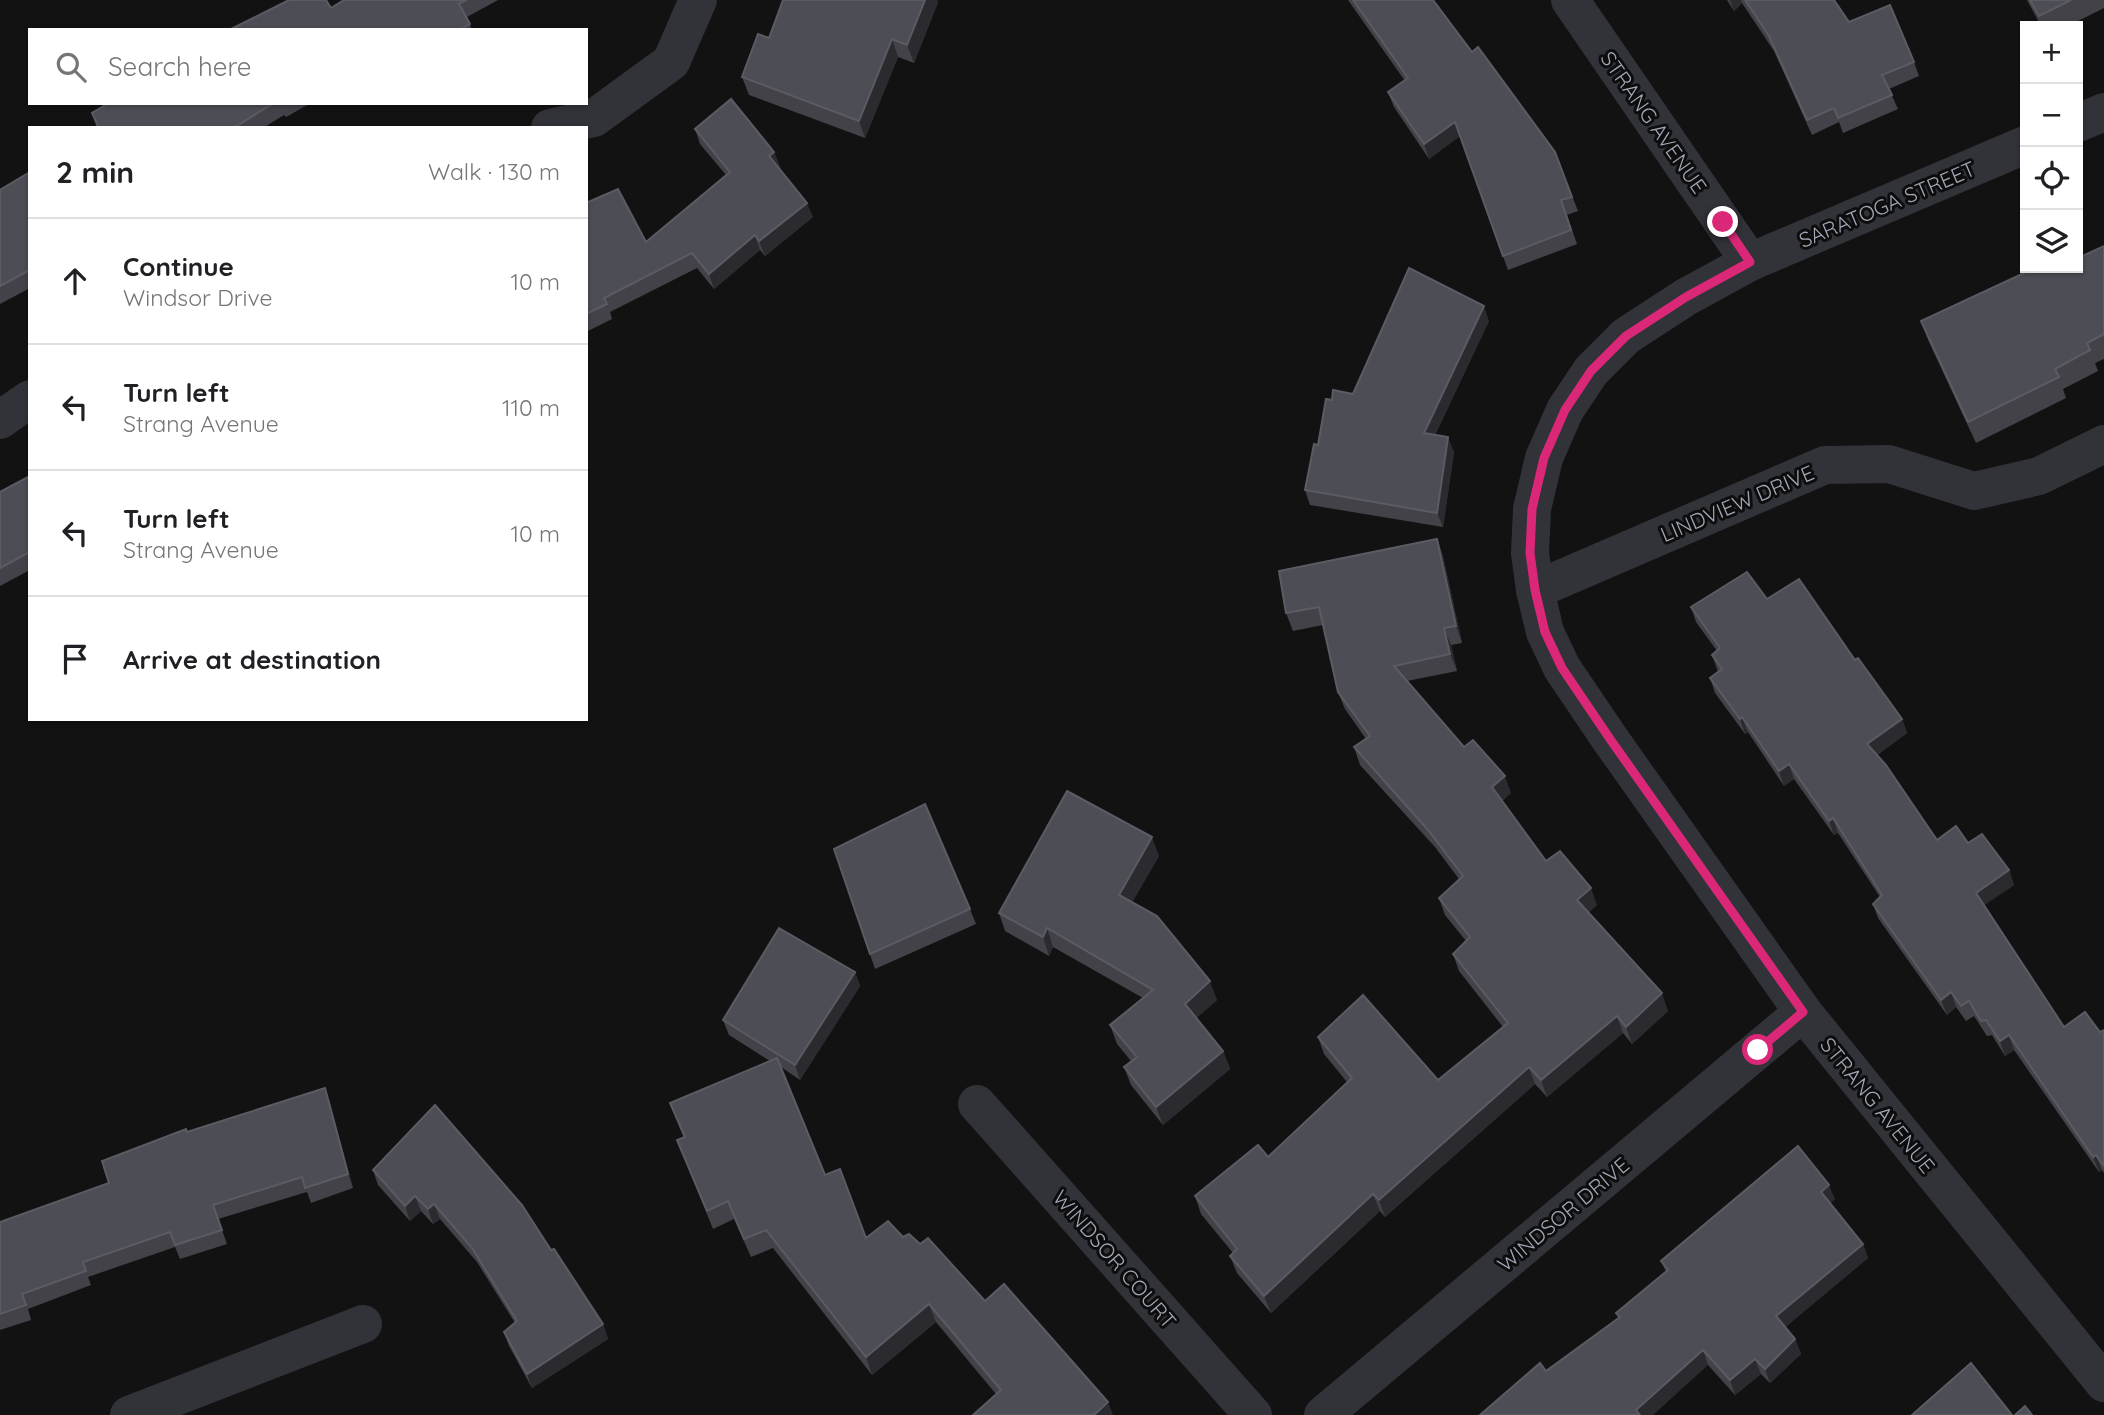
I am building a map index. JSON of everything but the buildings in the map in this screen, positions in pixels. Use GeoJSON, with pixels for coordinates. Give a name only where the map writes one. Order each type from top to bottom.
{"type":"FeatureCollection","features":[{"type":"Feature","properties":{"kind":"street"},"geometry":{"type":"LineString","coordinates":[[559,126],[594,118],[671,62],[698,0]]}},
{"type":"Feature","properties":{"kind":"street","name":"STRANG AVENUE"},"geometry":{"type":"LineString","coordinates":[[1570,0],[1750,262],[1686,297],[1626,336],[1591,371],[1565,410],[1544,458],[1532,509],[1530,553],[1545,632],[1562,668],[1610,739],[1803,1012],[2104,1383]]}},
{"type":"Feature","properties":{"kind":"street"},"geometry":{"type":"LineString","coordinates":[[2083,121],[2104,112]]}},
{"type":"Feature","properties":{"kind":"street","name":"SARATOGA STREET"},"geometry":{"type":"LineString","coordinates":[[1750,262],[2020,147]]}},
{"type":"Feature","properties":{"kind":"street"},"geometry":{"type":"LineString","coordinates":[[0,420],[28,400]]}},
{"type":"Feature","properties":{"kind":"street","name":"LINDVIEW DRIVE"},"geometry":{"type":"LineString","coordinates":[[1535,590],[1825,465],[1889,464],[1974,491],[2039,476],[2104,444]]}},
{"type":"Feature","properties":{"kind":"street","name":"WINDSOR DRIVE"},"geometry":{"type":"LineString","coordinates":[[1323,1415],[1803,1012]]}},
{"type":"Feature","properties":{"kind":"street","name":"WINDSOR COURT"},"geometry":{"type":"LineString","coordinates":[[977,1104],[1253,1415]]}},
{"type":"Feature","properties":{"kind":"street"},"geometry":{"type":"LineString","coordinates":[[129,1415],[363,1324]]}},
{"type":"Feature","properties":{"kind":"route"},"geometry":{"type":"LineString","coordinates":[[1723,222],[1750,262],[1686,297],[1626,336],[1591,371],[1565,410],[1544,458],[1532,509],[1530,553],[1545,632],[1562,668],[1803,1012],[1758,1050]]}}]}
